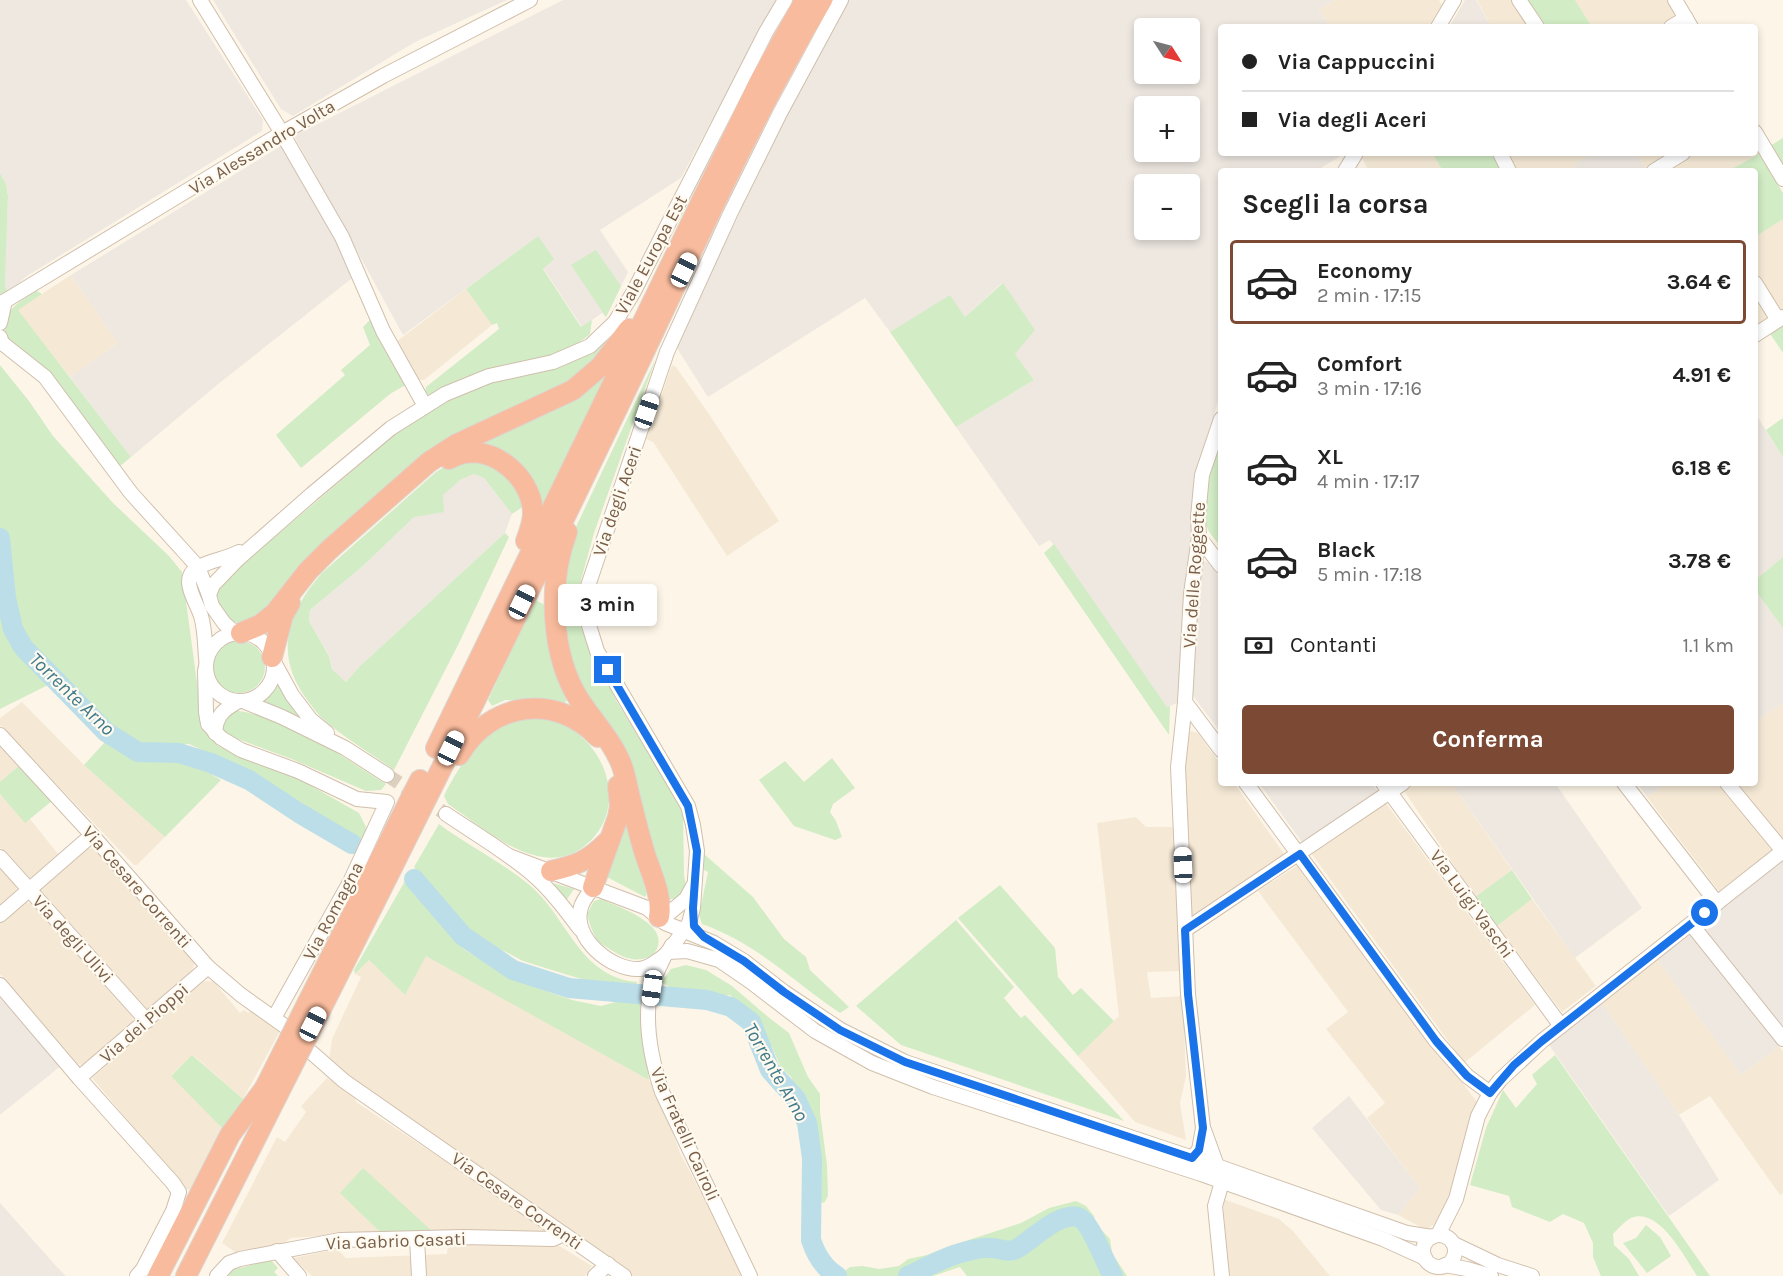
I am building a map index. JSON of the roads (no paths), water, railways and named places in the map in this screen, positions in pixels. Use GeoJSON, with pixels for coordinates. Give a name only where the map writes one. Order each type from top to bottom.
{"type":"FeatureCollection","features":[{"type":"Feature","properties":{"kind":"highway"},"geometry":{"type":"LineString","coordinates":[[186,1276],[271,1092],[474,667],[760,81],[805,0]]}},
{"type":"Feature","properties":{"kind":"highway"},"geometry":{"type":"LineString","coordinates":[[382,887],[749,135],[822,0]]}},
{"type":"Feature","properties":{"kind":"highway"},"geometry":{"type":"LineString","coordinates":[[238,633],[260,625],[275,613],[308,571],[330,549],[429,462],[457,444],[573,390],[601,366],[622,340],[680,248]]}},
{"type":"Feature","properties":{"kind":"highway"},"geometry":{"type":"LineString","coordinates":[[604,436],[562,546],[556,594],[559,639],[564,665],[579,699],[622,766],[634,816],[664,913]]}},
{"type":"Feature","properties":{"kind":"highway"},"geometry":{"type":"LineString","coordinates":[[273,660],[283,615],[292,598],[335,553],[434,468],[455,455],[474,452],[491,455],[507,464],[520,478],[529,496],[533,513],[529,532],[474,667]]}},
{"type":"Feature","properties":{"kind":"highway"},"geometry":{"type":"LineString","coordinates":[[315,1003],[472,735],[486,723],[503,714],[540,709],[562,713],[584,724],[597,736],[612,761],[619,794],[618,817],[593,887]]}},
{"type":"Feature","properties":{"kind":"highway"},"geometry":{"type":"LineString","coordinates":[[551,871],[587,860],[610,837]]}},
{"type":"Feature","properties":{"kind":"highway"},"geometry":{"type":"LineString","coordinates":[[158,1276],[230,1136],[271,1092]]}},
{"type":"Feature","properties":{"kind":"highway"},"geometry":{"type":"LineString","coordinates":[[170,1276],[271,1092]]}},
{"type":"Feature","properties":{"kind":"highway"},"geometry":{"type":"LineString","coordinates":[[199,1276],[263,1152],[271,1092]]}},
{"type":"Feature","properties":{"kind":"street"},"geometry":{"type":"LineString","coordinates":[[200,0],[282,133],[342,237],[383,331],[425,406]]}},
{"type":"Feature","properties":{"kind":"street","name":"Via Alessandro Volta"},"geometry":{"type":"LineString","coordinates":[[3,303],[282,133],[383,76],[530,0]]}},
{"type":"Feature","properties":{"kind":"street","name":"Viale Europa Est"},"geometry":{"type":"LineString","coordinates":[[254,544],[391,428],[425,406],[445,394],[489,376],[553,362],[590,346],[615,322],[633,293],[766,32],[785,0]]}},
{"type":"Feature","properties":{"kind":"street","name":"Via degli Aceri"},"geometry":{"type":"LineString","coordinates":[[693,908],[697,851],[688,806],[597,651],[586,619],[588,586],[667,352],[730,214],[780,113],[841,0]]}},
{"type":"Feature","properties":{"kind":"street"},"geometry":{"type":"LineString","coordinates":[[1519,0],[1535,24]]}},
{"type":"Feature","properties":{"kind":"street"},"geometry":{"type":"LineString","coordinates":[[1675,0],[1688,22]]}},
{"type":"Feature","properties":{"kind":"street"},"geometry":{"type":"LineString","coordinates":[[1439,24],[1449,3]]}},
{"type":"Feature","properties":{"kind":"street"},"geometry":{"type":"LineString","coordinates":[[1758,137],[1783,179]]}},
{"type":"Feature","properties":{"kind":"street"},"geometry":{"type":"LineString","coordinates":[[1659,168],[1678,156]]}},
{"type":"Feature","properties":{"kind":"street"},"geometry":{"type":"LineString","coordinates":[[1758,287],[1780,318],[1758,333]]}},
{"type":"Feature","properties":{"kind":"street"},"geometry":{"type":"LineString","coordinates":[[0,323],[3,303]]}},
{"type":"Feature","properties":{"kind":"street"},"geometry":{"type":"LineString","coordinates":[[0,337],[2,343],[45,377],[131,493],[198,567],[212,606],[224,623],[238,633]]}},
{"type":"Feature","properties":{"kind":"street","name":"Via delle Roggette"},"geometry":{"type":"LineString","coordinates":[[1203,1128],[1188,994],[1178,767],[1185,702],[1191,594],[1199,537],[1202,475],[1218,428]]}},
{"type":"Feature","properties":{"kind":"street"},"geometry":{"type":"LineString","coordinates":[[1199,537],[1218,562]]}},
{"type":"Feature","properties":{"kind":"street"},"geometry":{"type":"LineString","coordinates":[[209,595],[217,579],[254,544]]}},
{"type":"Feature","properties":{"kind":"street"},"geometry":{"type":"LineString","coordinates":[[254,544],[228,558],[198,567],[192,572],[188,582],[201,616],[206,664],[208,724],[215,733],[241,750],[298,771],[357,798],[378,820]]}},
{"type":"Feature","properties":{"kind":"street"},"geometry":{"type":"LineString","coordinates":[[345,748],[311,720],[292,695],[264,643],[250,634],[238,633],[225,636],[217,641],[206,664],[212,688],[219,695],[282,717],[345,748],[387,775]]}},
{"type":"Feature","properties":{"kind":"street"},"geometry":{"type":"LineString","coordinates":[[215,733],[215,724],[220,714],[240,702],[254,699],[263,693],[270,684],[273,660]]}},
{"type":"Feature","properties":{"kind":"street"},"geometry":{"type":"LineString","coordinates":[[1185,702],[1218,746]]}},
{"type":"Feature","properties":{"kind":"street","name":"Via Cesare Correnti"},"geometry":{"type":"LineString","coordinates":[[0,735],[208,967],[241,995],[286,1027]]}},
{"type":"Feature","properties":{"kind":"street"},"geometry":{"type":"LineString","coordinates":[[1248,786],[1436,1041],[1467,1076],[1490,1093]]}},
{"type":"Feature","properties":{"kind":"street"},"geometry":{"type":"LineString","coordinates":[[1626,786],[1717,903]]}},
{"type":"Feature","properties":{"kind":"street"},"geometry":{"type":"LineString","coordinates":[[1436,1265],[1424,1246],[1444,1239],[1455,1222],[1456,1199],[1478,1116],[1490,1093],[1514,1065],[1561,1026],[1783,851],[1729,786]]}},
{"type":"Feature","properties":{"kind":"street"},"geometry":{"type":"LineString","coordinates":[[1185,930],[1300,854],[1386,788]]}},
{"type":"Feature","properties":{"kind":"street","name":"Via Luigi Vaschi"},"geometry":{"type":"LineString","coordinates":[[1386,788],[1561,1026]]}},
{"type":"Feature","properties":{"kind":"street","name":"Via Romagna"},"geometry":{"type":"LineString","coordinates":[[274,1018],[350,882],[387,802],[357,798]]}},
{"type":"Feature","properties":{"kind":"street"},"geometry":{"type":"LineString","coordinates":[[446,814],[531,873],[559,901],[593,948],[607,960],[648,977],[652,986]]}},
{"type":"Feature","properties":{"kind":"street"},"geometry":{"type":"LineString","coordinates":[[0,915],[92,835]]}},
{"type":"Feature","properties":{"kind":"street"},"geometry":{"type":"LineString","coordinates":[[509,856],[664,913],[684,930],[704,937],[744,961],[784,992],[840,1030],[905,1062],[1217,1166],[1407,1233],[1444,1239],[1498,1265],[1532,1276]]}},
{"type":"Feature","properties":{"kind":"street","name":"Via degli Ulivi"},"geometry":{"type":"LineString","coordinates":[[0,857],[147,1021]]}},
{"type":"Feature","properties":{"kind":"street"},"geometry":{"type":"LineString","coordinates":[[664,913],[686,899],[696,878]]}},
{"type":"Feature","properties":{"kind":"street"},"geometry":{"type":"LineString","coordinates":[[585,936],[579,920],[580,906],[593,887]]}},
{"type":"Feature","properties":{"kind":"street"},"geometry":{"type":"LineString","coordinates":[[693,908],[694,926],[704,937]]}},
{"type":"Feature","properties":{"kind":"street","name":"Via Fratelli Cairoli"},"geometry":{"type":"LineString","coordinates":[[693,908],[689,923],[668,952],[652,986],[649,1010],[653,1065],[662,1092],[750,1276]]}},
{"type":"Feature","properties":{"kind":"street"},"geometry":{"type":"LineString","coordinates":[[664,913],[671,934],[668,952]]}},
{"type":"Feature","properties":{"kind":"street"},"geometry":{"type":"LineString","coordinates":[[1691,924],[1783,1039]]}},
{"type":"Feature","properties":{"kind":"street"},"geometry":{"type":"LineString","coordinates":[[627,968],[642,969],[668,952],[687,951],[719,960],[815,1031],[872,1063],[933,1087],[1222,1182],[1383,1239],[1436,1265],[1467,1269],[1491,1276]]}},
{"type":"Feature","properties":{"kind":"street","name":"Via dei Pioppi"},"geometry":{"type":"LineString","coordinates":[[80,1078],[208,967]]}},
{"type":"Feature","properties":{"kind":"street"},"geometry":{"type":"LineString","coordinates":[[0,985],[179,1192],[143,1269],[137,1276]]}},
{"type":"Feature","properties":{"kind":"street","name":"Via Cesare Correnti"},"geometry":{"type":"LineString","coordinates":[[311,1052],[344,1081],[624,1276]]}},
{"type":"Feature","properties":{"kind":"street"},"geometry":{"type":"LineString","coordinates":[[1192,1158],[1199,1150],[1203,1128]]}},
{"type":"Feature","properties":{"kind":"street"},"geometry":{"type":"LineString","coordinates":[[1203,1128],[1217,1166]]}},
{"type":"Feature","properties":{"kind":"street"},"geometry":{"type":"LineString","coordinates":[[1222,1182],[1215,1206],[1222,1276]]}},
{"type":"Feature","properties":{"kind":"street","name":"Via Gabrio Casati"},"geometry":{"type":"LineString","coordinates":[[217,1276],[229,1263],[277,1251],[340,1240],[552,1239],[564,1234]]}},
{"type":"Feature","properties":{"kind":"street"},"geometry":{"type":"LineString","coordinates":[[417,1239],[419,1276]]}},
{"type":"Feature","properties":{"kind":"street"},"geometry":{"type":"LineString","coordinates":[[1427,1276],[1436,1265],[1454,1256],[1444,1239]]}},
{"type":"Feature","properties":{"kind":"street"},"geometry":{"type":"LineString","coordinates":[[277,1251],[299,1276]]}},
{"type":"Feature","properties":{"kind":"street"},"geometry":{"type":"LineString","coordinates":[[595,1276],[608,1264]]}},
{"type":"Feature","properties":{"kind":"waterway","name":"Torrente Arno"},"geometry":{"type":"LineString","coordinates":[[0,538],[6,598],[13,629],[23,647],[106,732],[138,752],[179,753],[211,763],[249,780],[352,844]]}},
{"type":"Feature","properties":{"kind":"waterway","name":"Torrente Arno"},"geometry":{"type":"LineString","coordinates":[[414,879],[463,936],[513,970],[569,988],[707,1000],[731,1007],[751,1022],[770,1070],[796,1099],[807,1123],[812,1158],[811,1240],[821,1261],[837,1276]]}},
{"type":"Feature","properties":{"kind":"waterway","name":"Torrente Arno"},"geometry":{"type":"LineString","coordinates":[[908,1276],[943,1259],[967,1251],[988,1248],[1014,1250],[1046,1227],[1063,1218],[1071,1217],[1078,1217],[1088,1226],[1113,1276]]}},
{"type":"Feature","properties":{"kind":"tunnel"},"geometry":{"type":"LineString","coordinates":[[387,775],[446,814]]}}]}
